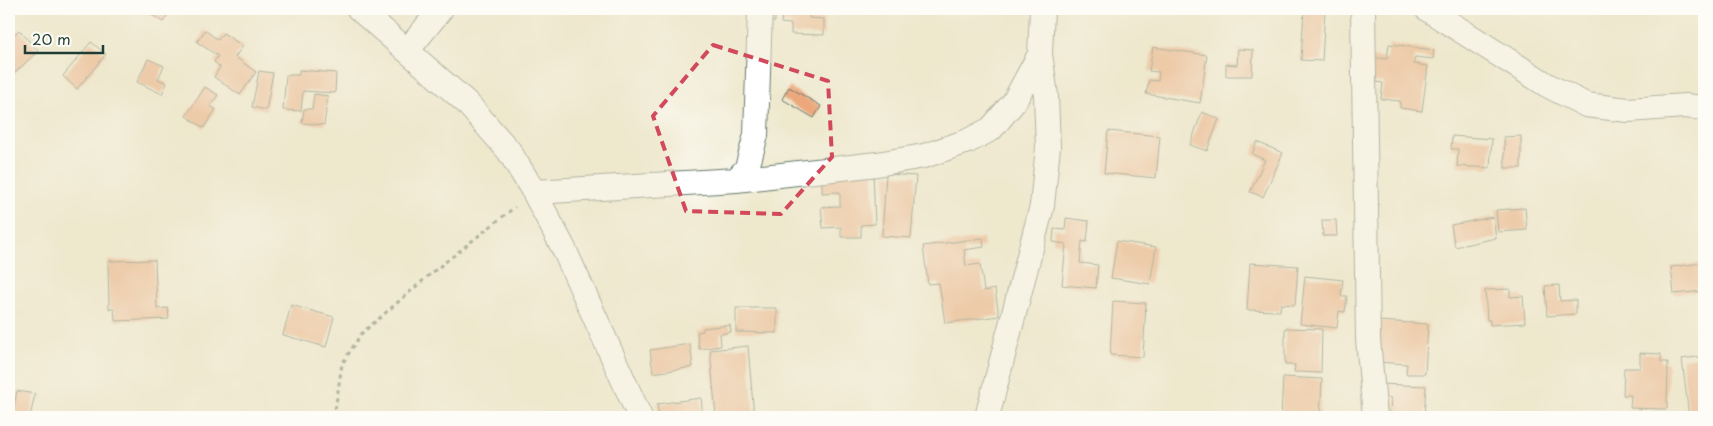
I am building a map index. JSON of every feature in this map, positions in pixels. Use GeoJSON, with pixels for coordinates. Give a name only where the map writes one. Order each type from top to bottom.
{"type":"FeatureCollection","features":[{"type":"Feature","properties":{"kind":"street"},"geometry":{"type":"LineString","coordinates":[[359,9],[467,103],[509,151],[534,192],[564,249],[640,417]]}},
{"type":"Feature","properties":{"kind":"street"},"geometry":{"type":"LineString","coordinates":[[407,51],[441,9]]}},
{"type":"Feature","properties":{"kind":"street"},"geometry":{"type":"LineString","coordinates":[[736,180],[747,168],[756,134],[760,9]]}},
{"type":"Feature","properties":{"kind":"street"},"geometry":{"type":"LineString","coordinates":[[987,417],[1042,206],[1048,147],[1046,96],[1040,54],[1042,9]]}},
{"type":"Feature","properties":{"kind":"street"},"geometry":{"type":"LineString","coordinates":[[1363,9],[1368,339],[1375,417]]}},
{"type":"Feature","properties":{"kind":"street"},"geometry":{"type":"LineString","coordinates":[[1427,9],[1547,85],[1586,104],[1628,110],[1685,106],[1704,108]]}},
{"type":"Feature","properties":{"kind":"street"},"geometry":{"type":"LineString","coordinates":[[534,192],[736,180],[877,164],[924,156],[968,141],[990,130],[1014,102],[1040,54]]}},
{"type":"Feature","properties":{"kind":"path"},"geometry":{"type":"LineString","coordinates":[[334,417],[342,364],[361,334],[434,271],[534,192]]}},
{"type":"Feature","properties":{"kind":"highlighted area"},"geometry":{"type":"Polygon","coordinates":[[[713,45],[828,81],[832,157],[781,214],[686,211],[653,116],[713,45]]]}},
{"type":"Feature","properties":{"kind":"building"},"geometry":{"type":"Polygon","coordinates":[[[143,9],[172,9],[163,22],[143,9]]]}},
{"type":"Feature","properties":{"kind":"building"},"geometry":{"type":"Polygon","coordinates":[[[767,9],[809,9],[809,18],[824,19],[824,35],[791,34],[791,24],[781,23],[782,14],[775,14],[775,22],[767,21],[767,9]]]}},
{"type":"Feature","properties":{"kind":"building"},"geometry":{"type":"Polygon","coordinates":[[[1304,9],[1325,9],[1322,61],[1301,60],[1304,9]]]}},
{"type":"Feature","properties":{"kind":"building"},"geometry":{"type":"Polygon","coordinates":[[[19,30],[38,51],[9,78],[9,40],[19,30]]]}},
{"type":"Feature","properties":{"kind":"building"},"geometry":{"type":"Polygon","coordinates":[[[205,30],[218,40],[223,33],[243,46],[235,57],[256,72],[240,95],[214,77],[220,67],[214,62],[218,56],[197,42],[205,30]]]}},
{"type":"Feature","properties":{"kind":"building"},"geometry":{"type":"Polygon","coordinates":[[[91,42],[106,54],[77,89],[63,76],[91,42]]]}},
{"type":"Feature","properties":{"kind":"building"},"geometry":{"type":"Polygon","coordinates":[[[1389,44],[1434,50],[1433,59],[1415,57],[1414,64],[1428,66],[1422,111],[1400,108],[1400,101],[1381,99],[1383,83],[1368,81],[1371,57],[1387,59],[1389,44]]]}},
{"type":"Feature","properties":{"kind":"building"},"geometry":{"type":"Polygon","coordinates":[[[1153,47],[1207,55],[1200,103],[1146,94],[1149,80],[1158,81],[1159,72],[1149,71],[1153,47]]]}},
{"type":"Feature","properties":{"kind":"building"},"geometry":{"type":"Polygon","coordinates":[[[1238,49],[1253,50],[1252,76],[1226,76],[1226,64],[1237,65],[1238,49]]]}},
{"type":"Feature","properties":{"kind":"building"},"geometry":{"type":"Polygon","coordinates":[[[148,59],[164,66],[158,79],[167,83],[162,94],[137,82],[148,59]]]}},
{"type":"Feature","properties":{"kind":"building"},"geometry":{"type":"Polygon","coordinates":[[[299,70],[336,73],[335,93],[303,91],[301,111],[283,110],[286,75],[299,75],[299,70]]]}},
{"type":"Feature","properties":{"kind":"building"},"geometry":{"type":"Polygon","coordinates":[[[259,71],[273,73],[266,110],[252,107],[259,71]]]}},
{"type":"Feature","properties":{"kind":"building"},"geometry":{"type":"Polygon","coordinates":[[[205,87],[218,95],[210,106],[216,109],[204,128],[186,116],[205,87]]]}},
{"type":"Feature","properties":{"kind":"building"},"geometry":{"type":"Polygon","coordinates":[[[789,87],[821,106],[814,118],[782,99],[789,87]]]}},
{"type":"Feature","properties":{"kind":"building"},"geometry":{"type":"Polygon","coordinates":[[[314,94],[328,96],[324,125],[302,123],[304,109],[312,109],[314,94]]]}},
{"type":"Feature","properties":{"kind":"building"},"geometry":{"type":"Polygon","coordinates":[[[1202,112],[1219,119],[1207,151],[1190,145],[1202,112]]]}},
{"type":"Feature","properties":{"kind":"building"},"geometry":{"type":"Polygon","coordinates":[[[1108,131],[1160,136],[1156,178],[1104,173],[1108,131]]]}},
{"type":"Feature","properties":{"kind":"building"},"geometry":{"type":"Polygon","coordinates":[[[1452,136],[1492,139],[1490,168],[1457,166],[1458,149],[1451,149],[1452,136]]]}},
{"type":"Feature","properties":{"kind":"building"},"geometry":{"type":"Polygon","coordinates":[[[1521,136],[1521,168],[1505,168],[1504,137],[1521,136]]]}},
{"type":"Feature","properties":{"kind":"building"},"geometry":{"type":"Polygon","coordinates":[[[1257,142],[1283,153],[1263,197],[1250,192],[1265,160],[1252,154],[1257,142]]]}},
{"type":"Feature","properties":{"kind":"building"},"geometry":{"type":"Polygon","coordinates":[[[873,171],[875,224],[861,225],[861,237],[841,237],[841,227],[823,228],[821,207],[840,206],[840,192],[822,193],[822,174],[873,171]]]}},
{"type":"Feature","properties":{"kind":"building"},"geometry":{"type":"Polygon","coordinates":[[[886,174],[916,176],[911,238],[882,236],[886,174]]]}},
{"type":"Feature","properties":{"kind":"building"},"geometry":{"type":"Polygon","coordinates":[[[9,185],[15,186],[10,225],[9,224],[9,185]]]}},
{"type":"Feature","properties":{"kind":"building"},"geometry":{"type":"Polygon","coordinates":[[[1525,208],[1527,230],[1498,232],[1496,210],[1525,208]]]}},
{"type":"Feature","properties":{"kind":"building"},"geometry":{"type":"Polygon","coordinates":[[[1493,217],[1496,238],[1455,247],[1451,225],[1493,217]]]}},
{"type":"Feature","properties":{"kind":"building"},"geometry":{"type":"Polygon","coordinates":[[[1066,218],[1089,221],[1087,242],[1082,241],[1080,263],[1098,265],[1096,288],[1062,285],[1066,244],[1053,242],[1054,229],[1065,230],[1066,218]]]}},
{"type":"Feature","properties":{"kind":"building"},"geometry":{"type":"Polygon","coordinates":[[[1322,220],[1336,220],[1337,236],[1323,236],[1322,220]]]}},
{"type":"Feature","properties":{"kind":"building"},"geometry":{"type":"Polygon","coordinates":[[[983,238],[984,247],[964,250],[966,266],[980,264],[984,291],[995,289],[999,316],[945,323],[939,283],[928,284],[923,246],[983,238]]]}},
{"type":"Feature","properties":{"kind":"building"},"geometry":{"type":"Polygon","coordinates":[[[1117,241],[1156,247],[1150,284],[1111,278],[1117,241]]]}},
{"type":"Feature","properties":{"kind":"building"},"geometry":{"type":"Polygon","coordinates":[[[155,260],[157,309],[168,308],[169,319],[115,321],[114,309],[109,309],[108,261],[155,260]]]}},
{"type":"Feature","properties":{"kind":"building"},"geometry":{"type":"Polygon","coordinates":[[[1250,263],[1298,266],[1295,305],[1281,304],[1280,311],[1247,310],[1250,263]]]}},
{"type":"Feature","properties":{"kind":"building"},"geometry":{"type":"Polygon","coordinates":[[[1701,263],[1704,291],[1674,294],[1671,267],[1701,263]]]}},
{"type":"Feature","properties":{"kind":"building"},"geometry":{"type":"Polygon","coordinates":[[[1305,276],[1343,280],[1341,296],[1347,296],[1345,312],[1339,311],[1337,328],[1300,324],[1305,276]]]}},
{"type":"Feature","properties":{"kind":"building"},"geometry":{"type":"Polygon","coordinates":[[[1559,285],[1560,301],[1576,300],[1576,314],[1547,316],[1545,286],[1559,285]]]}},
{"type":"Feature","properties":{"kind":"building"},"geometry":{"type":"Polygon","coordinates":[[[1510,289],[1510,297],[1523,296],[1525,323],[1490,325],[1490,320],[1487,320],[1485,290],[1510,289]]]}},
{"type":"Feature","properties":{"kind":"building"},"geometry":{"type":"Polygon","coordinates":[[[1113,301],[1146,303],[1143,357],[1110,355],[1113,301]]]}},
{"type":"Feature","properties":{"kind":"building"},"geometry":{"type":"Polygon","coordinates":[[[291,305],[334,317],[326,347],[283,335],[291,305]]]}},
{"type":"Feature","properties":{"kind":"building"},"geometry":{"type":"Polygon","coordinates":[[[736,308],[777,308],[777,333],[736,332],[736,308]]]}},
{"type":"Feature","properties":{"kind":"building"},"geometry":{"type":"Polygon","coordinates":[[[1378,321],[1428,324],[1425,374],[1406,374],[1407,364],[1376,362],[1378,321]]]}},
{"type":"Feature","properties":{"kind":"building"},"geometry":{"type":"Polygon","coordinates":[[[730,325],[731,332],[720,334],[721,346],[699,349],[697,332],[703,331],[703,328],[730,325]]]}},
{"type":"Feature","properties":{"kind":"building"},"geometry":{"type":"Polygon","coordinates":[[[1285,328],[1322,329],[1321,373],[1294,372],[1295,365],[1285,365],[1285,328]]]}},
{"type":"Feature","properties":{"kind":"building"},"geometry":{"type":"Polygon","coordinates":[[[690,344],[693,367],[653,373],[650,350],[690,344]]]}},
{"type":"Feature","properties":{"kind":"building"},"geometry":{"type":"Polygon","coordinates":[[[748,346],[754,417],[716,417],[710,350],[748,346]]]}},
{"type":"Feature","properties":{"kind":"building"},"geometry":{"type":"Polygon","coordinates":[[[1640,353],[1661,354],[1661,362],[1668,362],[1667,409],[1630,408],[1631,395],[1623,395],[1624,368],[1640,368],[1640,353]]]}},
{"type":"Feature","properties":{"kind":"building"},"geometry":{"type":"Polygon","coordinates":[[[1704,356],[1704,417],[1689,417],[1682,359],[1704,356]]]}},
{"type":"Feature","properties":{"kind":"building"},"geometry":{"type":"Polygon","coordinates":[[[1283,377],[1322,379],[1320,417],[1281,417],[1283,377]]]}},
{"type":"Feature","properties":{"kind":"building"},"geometry":{"type":"Polygon","coordinates":[[[1380,384],[1426,386],[1424,417],[1397,417],[1398,414],[1390,413],[1391,398],[1379,397],[1380,384]]]}},
{"type":"Feature","properties":{"kind":"building"},"geometry":{"type":"Polygon","coordinates":[[[17,391],[35,394],[30,417],[12,417],[17,391]]]}},
{"type":"Feature","properties":{"kind":"building"},"geometry":{"type":"Polygon","coordinates":[[[701,398],[703,417],[659,417],[657,404],[701,398]]]}}]}
